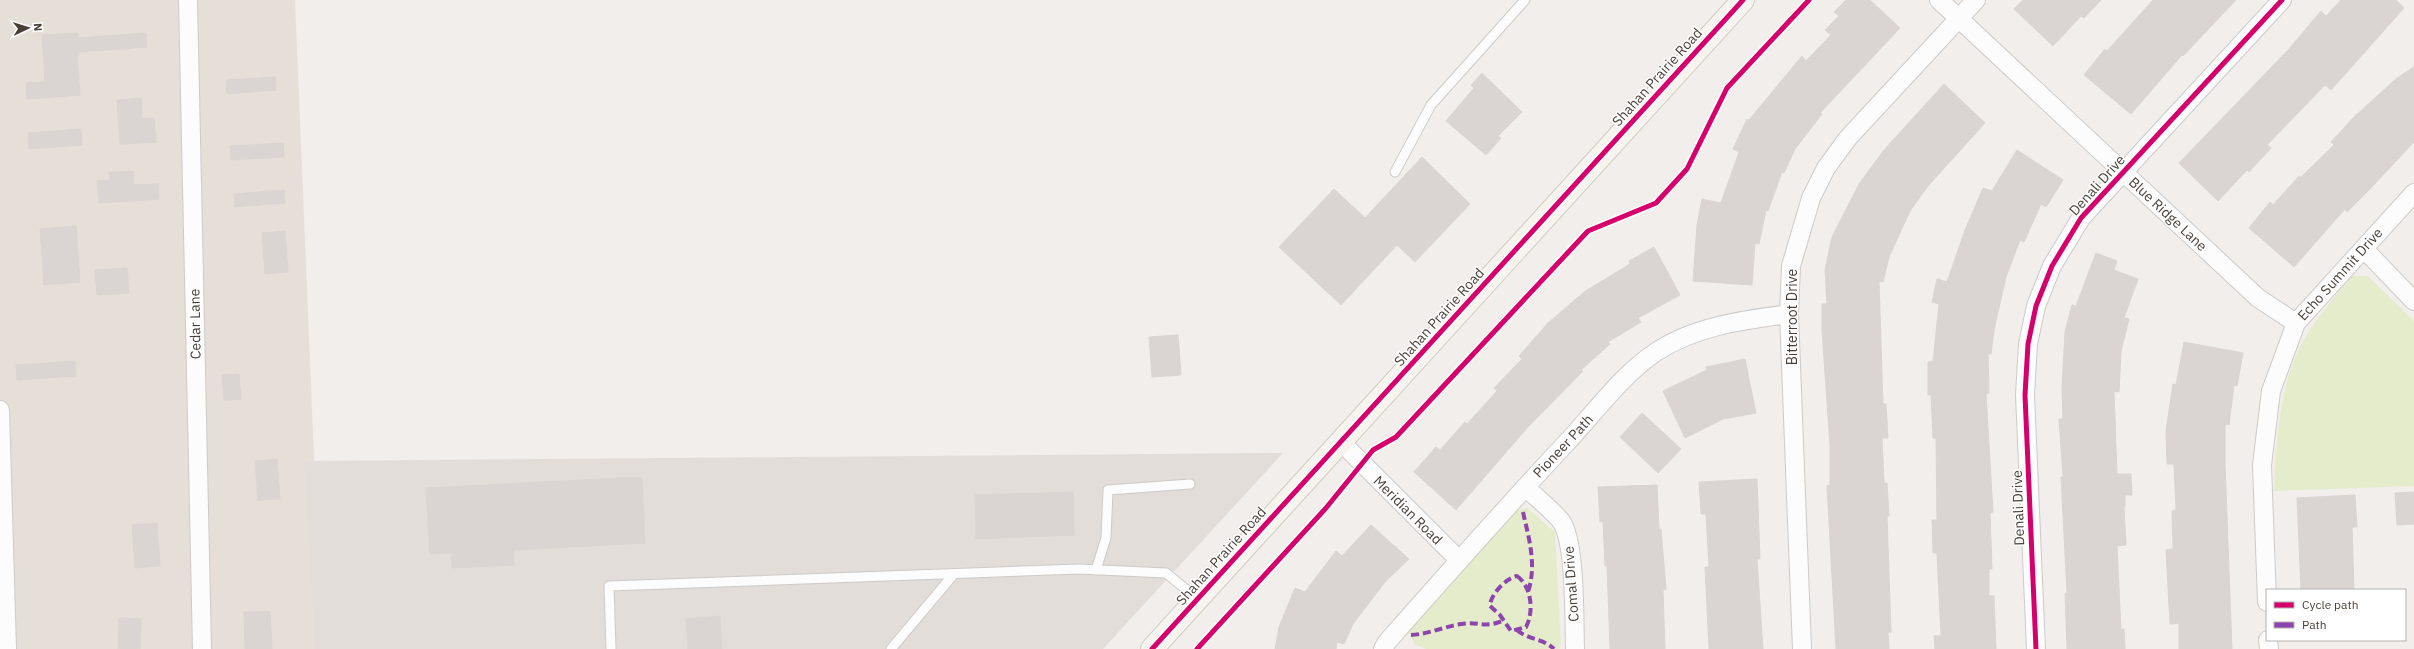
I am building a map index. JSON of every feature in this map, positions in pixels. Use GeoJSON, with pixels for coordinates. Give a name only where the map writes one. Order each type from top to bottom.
{"type":"FeatureCollection","features":[{"type":"Feature","properties":{"kind":"street","name":"Cedar Lane"},"geometry":{"type":"LineString","coordinates":[[188,0],[202,649]]}},
{"type":"Feature","properties":{"kind":"street","name":"Shahan Prairie Road"},"geometry":{"type":"LineString","coordinates":[[1152,649],[1743,0]]}},
{"type":"Feature","properties":{"kind":"street","name":"Blue Ridge Lane"},"geometry":{"type":"LineString","coordinates":[[1939,0],[2258,298],[2296,323]]}},
{"type":"Feature","properties":{"kind":"street","name":"Bitterroot Drive"},"geometry":{"type":"LineString","coordinates":[[1802,649],[1789,314],[1791,266],[1811,198],[1826,168],[1848,138],[1976,0]]}},
{"type":"Feature","properties":{"kind":"street","name":"Denali Drive"},"geometry":{"type":"LineString","coordinates":[[2036,649],[2025,395],[2028,344],[2036,306],[2052,266],[2081,218],[2282,0]]}},
{"type":"Feature","properties":{"kind":"street","name":"Echo Summit Drive"},"geometry":{"type":"LineString","coordinates":[[2267,589],[2262,465],[2271,391],[2296,323],[2414,193]]}},
{"type":"Feature","properties":{"kind":"street"},"geometry":{"type":"LineString","coordinates":[[2364,249],[2414,300]]}},
{"type":"Feature","properties":{"kind":"street","name":"Pioneer Path"},"geometry":{"type":"LineString","coordinates":[[1389,647],[1459,560],[1525,487],[1625,379],[1656,352],[1698,332],[1742,321],[1789,314]]}},
{"type":"Feature","properties":{"kind":"street"},"geometry":{"type":"LineString","coordinates":[[0,410],[7,649]]}},
{"type":"Feature","properties":{"kind":"street","name":"Meridian Road"},"geometry":{"type":"LineString","coordinates":[[1340,442],[1459,560]]}},
{"type":"Feature","properties":{"kind":"street","name":"Comal Drive"},"geometry":{"type":"LineString","coordinates":[[1525,487],[1561,521],[1567,533],[1570,550],[1575,649]]}},
{"type":"Feature","properties":{"kind":"lane"},"geometry":{"type":"LineString","coordinates":[[1395,172],[1431,105],[1525,0]]}},
{"type":"Feature","properties":{"kind":"lane"},"geometry":{"type":"LineString","coordinates":[[1096,570],[1106,538],[1108,490],[1190,484]]}},
{"type":"Feature","properties":{"kind":"lane"},"geometry":{"type":"LineString","coordinates":[[612,649],[609,586],[1096,570],[1166,573],[1198,599]]}},
{"type":"Feature","properties":{"kind":"lane"},"geometry":{"type":"LineString","coordinates":[[891,649],[954,574]]}},
{"type":"Feature","properties":{"kind":"shaded area"},"geometry":{"type":"Polygon","coordinates":[[[0,0],[295,0],[322,649],[0,649],[0,0]]]}},
{"type":"Feature","properties":{"kind":"shaded area"},"geometry":{"type":"Polygon","coordinates":[[[1283,453],[1103,649],[315,649],[304,461],[1283,453]]]}},
{"type":"Feature","properties":{"kind":"green space"},"geometry":{"type":"Polygon","coordinates":[[[2352,276],[2367,276],[2414,321],[2414,486],[2274,491],[2280,416],[2283,398],[2294,361],[2301,345],[2312,327],[2352,276]]]}},
{"type":"Feature","properties":{"kind":"green space"},"geometry":{"type":"Polygon","coordinates":[[[1527,508],[1555,532],[1561,646],[1558,649],[1426,649],[1414,644],[1407,628],[1517,510],[1527,508]]]}},
{"type":"Feature","properties":{"kind":"building"},"geometry":{"type":"Polygon","coordinates":[[[1846,0],[1870,0],[1900,28],[1820,113],[1822,114],[1795,149],[1784,173],[1782,172],[1768,211],[1766,210],[1759,244],[1755,243],[1752,285],[1693,281],[1697,225],[1702,199],[1721,203],[1739,152],[1733,149],[1747,119],[1749,120],[1802,56],[1806,61],[1831,35],[1825,30],[1839,16],[1834,12],[1846,0]]]}},
{"type":"Feature","properties":{"kind":"building"},"geometry":{"type":"Polygon","coordinates":[[[2023,0],[2101,0],[2084,18],[2081,16],[2053,46],[2014,9],[2023,0]]]}},
{"type":"Feature","properties":{"kind":"building"},"geometry":{"type":"Polygon","coordinates":[[[2153,0],[2236,0],[2183,56],[2182,55],[2131,114],[2084,75],[2105,49],[2107,51],[2153,0]]]}},
{"type":"Feature","properties":{"kind":"building"},"geometry":{"type":"Polygon","coordinates":[[[2341,0],[2396,0],[2404,8],[2331,90],[2325,85],[2267,145],[2271,148],[2249,172],[2247,170],[2218,201],[2179,163],[2289,49],[2321,11],[2326,16],[2341,0]]]}},
{"type":"Feature","properties":{"kind":"building"},"geometry":{"type":"Polygon","coordinates":[[[78,33],[78,38],[146,33],[147,47],[79,52],[79,56],[77,56],[80,95],[27,99],[26,83],[45,82],[42,35],[78,33]]]}},
{"type":"Feature","properties":{"kind":"building"},"geometry":{"type":"Polygon","coordinates":[[[2414,67],[2414,142],[2347,212],[2345,209],[2294,267],[2249,228],[2270,202],[2273,205],[2299,176],[2301,177],[2334,145],[2331,142],[2353,118],[2397,78],[2414,67]]]}},
{"type":"Feature","properties":{"kind":"building"},"geometry":{"type":"Polygon","coordinates":[[[1482,73],[1522,112],[1498,136],[1501,138],[1486,155],[1446,121],[1474,88],[1471,85],[1482,73]]]}},
{"type":"Feature","properties":{"kind":"building"},"geometry":{"type":"Polygon","coordinates":[[[275,77],[276,90],[227,94],[226,80],[275,77]]]}},
{"type":"Feature","properties":{"kind":"building"},"geometry":{"type":"Polygon","coordinates":[[[1944,84],[1985,123],[1928,186],[1910,211],[1889,257],[1883,282],[1879,281],[1883,404],[1886,404],[1888,438],[1882,438],[1884,483],[1887,483],[1889,516],[1887,516],[1891,632],[1888,632],[1889,649],[1836,649],[1827,486],[1830,485],[1830,446],[1822,329],[1822,304],[1827,304],[1825,270],[1832,237],[1859,184],[1884,150],[1944,84]]]}},
{"type":"Feature","properties":{"kind":"building"},"geometry":{"type":"Polygon","coordinates":[[[141,98],[142,119],[154,118],[156,142],[120,144],[117,100],[141,98]]]}},
{"type":"Feature","properties":{"kind":"building"},"geometry":{"type":"Polygon","coordinates":[[[81,129],[82,145],[29,149],[28,133],[81,129]]]}},
{"type":"Feature","properties":{"kind":"building"},"geometry":{"type":"Polygon","coordinates":[[[283,143],[284,157],[231,160],[230,146],[283,143]]]}},
{"type":"Feature","properties":{"kind":"building"},"geometry":{"type":"Polygon","coordinates":[[[2017,150],[2063,180],[2046,207],[2041,204],[2024,242],[2020,240],[2006,277],[1994,330],[1991,354],[1988,354],[1989,393],[1986,394],[1993,512],[1990,513],[1992,569],[1989,569],[1989,596],[1994,596],[1996,649],[1935,649],[1934,636],[1941,636],[1937,553],[1933,553],[1932,520],[1937,520],[1936,438],[1933,438],[1931,395],[1928,395],[1928,362],[1933,361],[1939,304],[1932,302],[1937,279],[1947,282],[1965,230],[1983,188],[1992,191],[2017,150]]]}},
{"type":"Feature","properties":{"kind":"building"},"geometry":{"type":"Polygon","coordinates":[[[1422,157],[1470,204],[1415,262],[1397,245],[1341,305],[1279,247],[1334,189],[1365,218],[1422,157]]]}},
{"type":"Feature","properties":{"kind":"building"},"geometry":{"type":"Polygon","coordinates":[[[133,171],[134,185],[158,184],[159,199],[99,203],[97,181],[110,180],[109,172],[133,171]]]}},
{"type":"Feature","properties":{"kind":"building"},"geometry":{"type":"Polygon","coordinates":[[[284,190],[285,203],[235,207],[234,194],[284,190]]]}},
{"type":"Feature","properties":{"kind":"building"},"geometry":{"type":"Polygon","coordinates":[[[76,226],[80,282],[44,285],[40,229],[76,226]]]}},
{"type":"Feature","properties":{"kind":"building"},"geometry":{"type":"Polygon","coordinates":[[[285,231],[288,272],[265,274],[262,233],[285,231]]]}},
{"type":"Feature","properties":{"kind":"building"},"geometry":{"type":"Polygon","coordinates":[[[1654,247],[1680,295],[1638,318],[1641,322],[1608,342],[1610,344],[1581,370],[1583,371],[1528,427],[1456,510],[1414,472],[1436,447],[1440,450],[1465,422],[1467,424],[1497,391],[1494,388],[1522,359],[1519,356],[1548,323],[1584,292],[1630,264],[1629,261],[1654,247]]]}},
{"type":"Feature","properties":{"kind":"building"},"geometry":{"type":"Polygon","coordinates":[[[2096,253],[2117,261],[2114,270],[2138,279],[2124,318],[2129,319],[2121,351],[2119,392],[2114,391],[2117,474],[2131,474],[2132,495],[2125,495],[2124,507],[2126,545],[2117,546],[2121,630],[2124,629],[2125,649],[2067,649],[2065,593],[2067,593],[2061,477],[2063,477],[2059,419],[2063,419],[2062,388],[2065,332],[2072,305],[2076,306],[2096,253]]]}},
{"type":"Feature","properties":{"kind":"building"},"geometry":{"type":"Polygon","coordinates":[[[127,268],[129,293],[97,295],[95,270],[127,268]]]}},
{"type":"Feature","properties":{"kind":"building"},"geometry":{"type":"Polygon","coordinates":[[[1178,335],[1181,375],[1152,377],[1149,337],[1178,335]]]}},
{"type":"Feature","properties":{"kind":"building"},"geometry":{"type":"Polygon","coordinates":[[[2184,342],[2243,353],[2237,386],[2234,385],[2229,425],[2225,424],[2225,463],[2232,649],[2179,649],[2179,623],[2170,624],[2166,550],[2173,549],[2172,511],[2176,510],[2174,464],[2167,464],[2166,431],[2173,384],[2176,385],[2184,342]]]}},
{"type":"Feature","properties":{"kind":"building"},"geometry":{"type":"Polygon","coordinates":[[[1745,359],[1756,413],[1723,419],[1685,438],[1663,391],[1707,370],[1706,367],[1745,359]]]}},
{"type":"Feature","properties":{"kind":"building"},"geometry":{"type":"Polygon","coordinates":[[[75,361],[76,376],[17,380],[16,365],[75,361]]]}},
{"type":"Feature","properties":{"kind":"building"},"geometry":{"type":"Polygon","coordinates":[[[239,374],[241,399],[224,400],[222,375],[239,374]]]}},
{"type":"Feature","properties":{"kind":"building"},"geometry":{"type":"Polygon","coordinates":[[[1642,413],[1681,449],[1658,473],[1620,437],[1642,413]]]}},
{"type":"Feature","properties":{"kind":"building"},"geometry":{"type":"Polygon","coordinates":[[[277,459],[280,499],[258,500],[255,461],[277,459]]]}},
{"type":"Feature","properties":{"kind":"building"},"geometry":{"type":"Polygon","coordinates":[[[642,478],[645,543],[513,550],[514,565],[452,568],[451,553],[430,554],[426,488],[642,478]]]}},
{"type":"Feature","properties":{"kind":"building"},"geometry":{"type":"Polygon","coordinates":[[[1757,479],[1760,559],[1757,559],[1763,649],[1709,649],[1705,567],[1709,567],[1706,514],[1701,514],[1699,482],[1757,479]]]}},
{"type":"Feature","properties":{"kind":"building"},"geometry":{"type":"Polygon","coordinates":[[[1657,485],[1659,529],[1661,529],[1666,589],[1663,590],[1665,649],[1610,649],[1607,565],[1605,566],[1603,521],[1600,522],[1598,487],[1657,485]]]}},
{"type":"Feature","properties":{"kind":"building"},"geometry":{"type":"Polygon","coordinates":[[[1073,492],[1074,535],[976,539],[975,495],[1073,492]]]}},
{"type":"Feature","properties":{"kind":"building"},"geometry":{"type":"Polygon","coordinates":[[[2414,492],[2414,524],[2397,525],[2395,493],[2414,492]]]}},
{"type":"Feature","properties":{"kind":"building"},"geometry":{"type":"Polygon","coordinates":[[[2355,495],[2357,527],[2352,527],[2354,589],[2301,589],[2297,498],[2355,495]]]}},
{"type":"Feature","properties":{"kind":"building"},"geometry":{"type":"Polygon","coordinates":[[[157,523],[160,566],[135,568],[132,525],[157,523]]]}},
{"type":"Feature","properties":{"kind":"building"},"geometry":{"type":"Polygon","coordinates":[[[1371,525],[1409,559],[1385,582],[1353,624],[1344,644],[1337,642],[1336,649],[1275,649],[1279,627],[1295,588],[1305,592],[1336,551],[1342,556],[1371,525]]]}},
{"type":"Feature","properties":{"kind":"building"},"geometry":{"type":"Polygon","coordinates":[[[270,611],[272,649],[245,649],[244,612],[270,611]]]}},
{"type":"Feature","properties":{"kind":"building"},"geometry":{"type":"Polygon","coordinates":[[[720,616],[722,649],[688,649],[686,619],[720,616]]]}},
{"type":"Feature","properties":{"kind":"building"},"geometry":{"type":"Polygon","coordinates":[[[119,618],[141,619],[140,649],[118,649],[119,618]]]}},
{"type":"Feature","properties":{"kind":"marked path"},"geometry":{"type":"LineString","coordinates":[[1523,512],[1530,542],[1532,562],[1531,582],[1528,592]]}},
{"type":"Feature","properties":{"kind":"marked path"},"geometry":{"type":"LineString","coordinates":[[1517,576],[1526,586],[1529,593],[1531,607],[1529,621],[1526,627],[1511,631],[1500,615],[1490,606],[1493,597],[1499,588],[1508,580],[1517,576]]}},
{"type":"Feature","properties":{"kind":"marked path"},"geometry":{"type":"LineString","coordinates":[[1411,635],[1467,623],[1492,624],[1504,620]]}},
{"type":"Feature","properties":{"kind":"marked path"},"geometry":{"type":"LineString","coordinates":[[1517,630],[1526,636],[1550,645],[1554,649]]}},
{"type":"Feature","properties":{"kind":"cycle path"},"geometry":{"type":"LineString","coordinates":[[1152,649],[1743,0]]}},
{"type":"Feature","properties":{"kind":"cycle path"},"geometry":{"type":"LineString","coordinates":[[1197,649],[1326,508],[1373,450],[1396,437],[1588,231],[1656,203],[1687,169],[1727,88],[1809,0]]}},
{"type":"Feature","properties":{"kind":"cycle path"},"geometry":{"type":"LineString","coordinates":[[2036,649],[2025,395],[2028,344],[2036,306],[2052,266],[2081,218],[2282,0]]}}]}
